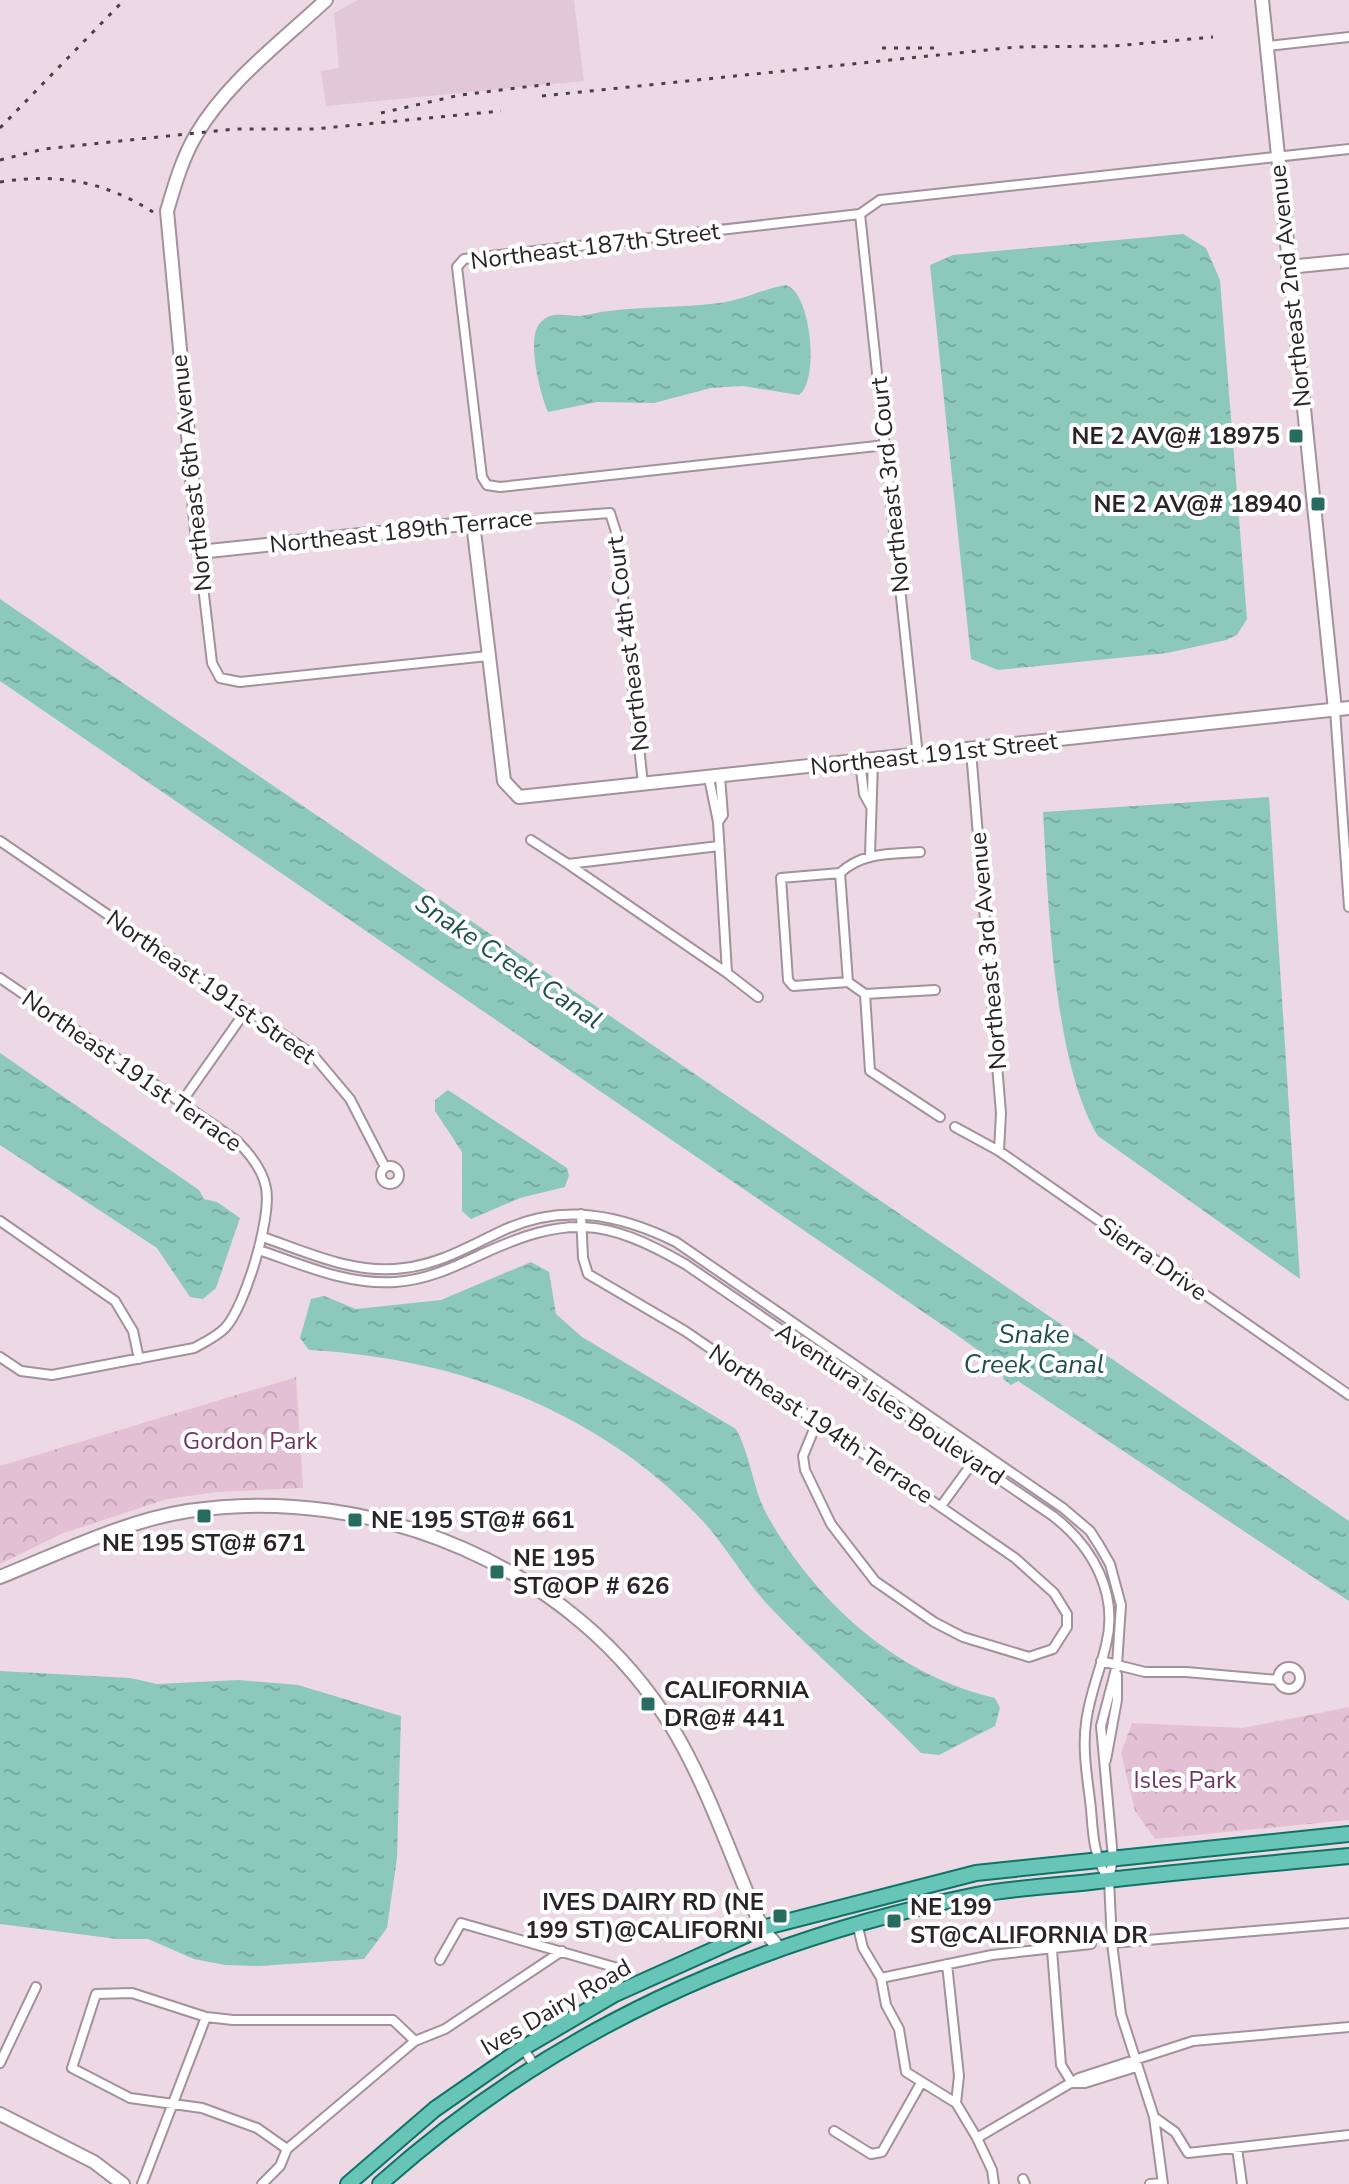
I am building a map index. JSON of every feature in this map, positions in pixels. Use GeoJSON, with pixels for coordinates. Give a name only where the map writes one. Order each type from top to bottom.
{"type":"FeatureCollection","features":[{"type":"Feature","properties":{"kind":"main road","name":"Ives Dairy Road"},"geometry":{"type":"LineString","coordinates":[[348,2184],[435,2109],[523,2048],[615,1994],[762,1928],[976,1873],[1349,1834]]}},
{"type":"Feature","properties":{"kind":"main road","name":"Ives Dairy Road"},"geometry":{"type":"LineString","coordinates":[[380,2184],[427,2142],[534,2065],[625,2013],[778,1947],[857,1923],[979,1895],[1349,1856]]}},
{"type":"Feature","properties":{"kind":"street","name":"Northeast 6th Avenue"},"geometry":{"type":"LineString","coordinates":[[326,0],[256,65],[197,133],[182,161],[167,211],[212,663],[220,678],[240,682],[488,656]]}},
{"type":"Feature","properties":{"kind":"street","name":"Northeast 2nd Avenue"},"geometry":{"type":"LineString","coordinates":[[1262,0],[1335,710],[1349,907]]}},
{"type":"Feature","properties":{"kind":"street"},"geometry":{"type":"LineString","coordinates":[[1267,46],[1349,37]]}},
{"type":"Feature","properties":{"kind":"street","name":"Northeast 187th Street"},"geometry":{"type":"LineString","coordinates":[[886,445],[514,486],[487,485],[482,477],[457,267],[464,259],[860,214],[880,200],[1349,149]]}},
{"type":"Feature","properties":{"kind":"street","name":"Northeast 3rd Court"},"geometry":{"type":"LineString","coordinates":[[860,214],[918,756]]}},
{"type":"Feature","properties":{"kind":"street"},"geometry":{"type":"LineString","coordinates":[[1288,267],[1349,261]]}},
{"type":"Feature","properties":{"kind":"street","name":"Northeast 189th Terrace"},"geometry":{"type":"LineString","coordinates":[[199,552],[603,511]]}},
{"type":"Feature","properties":{"kind":"street","name":"Northeast 4th Court"},"geometry":{"type":"LineString","coordinates":[[603,511],[610,513],[616,532],[643,784]]}},
{"type":"Feature","properties":{"kind":"street"},"geometry":{"type":"LineString","coordinates":[[473,523],[488,656]]}},
{"type":"Feature","properties":{"kind":"street","name":"Northeast 191st Street"},"geometry":{"type":"LineString","coordinates":[[488,656],[504,781],[519,797],[971,751],[1349,708]]}},
{"type":"Feature","properties":{"kind":"street","name":"Northeast 3rd Avenue"},"geometry":{"type":"LineString","coordinates":[[971,751],[1001,1113],[999,1151]]}},
{"type":"Feature","properties":{"kind":"street"},"geometry":{"type":"LineString","coordinates":[[866,762],[874,794],[870,805],[870,856]]}},
{"type":"Feature","properties":{"kind":"street"},"geometry":{"type":"LineString","coordinates":[[715,777],[723,815],[718,822],[727,973]]}},
{"type":"Feature","properties":{"kind":"street"},"geometry":{"type":"LineString","coordinates":[[531,840],[758,997]]}},
{"type":"Feature","properties":{"kind":"street","name":"Northeast 191st Street"},"geometry":{"type":"LineString","coordinates":[[0,841],[313,1055],[328,1070],[361,1117],[376,1154],[385,1167]]}},
{"type":"Feature","properties":{"kind":"street"},"geometry":{"type":"LineString","coordinates":[[568,864],[719,846]]}},
{"type":"Feature","properties":{"kind":"street"},"geometry":{"type":"LineString","coordinates":[[920,852],[870,856],[852,861],[840,873],[781,878],[788,980],[793,986],[848,982],[865,994],[935,990]]}},
{"type":"Feature","properties":{"kind":"street"},"geometry":{"type":"LineString","coordinates":[[840,873],[848,982]]}},
{"type":"Feature","properties":{"kind":"street","name":"Northeast 191st Terrace"},"geometry":{"type":"LineString","coordinates":[[0,978],[248,1153],[266,1187],[267,1216],[263,1237]]}},
{"type":"Feature","properties":{"kind":"street"},"geometry":{"type":"LineString","coordinates":[[865,994],[870,1071],[940,1117]]}},
{"type":"Feature","properties":{"kind":"street"},"geometry":{"type":"LineString","coordinates":[[181,1103],[247,1009]]}},
{"type":"Feature","properties":{"kind":"street","name":"Sierra Drive"},"geometry":{"type":"LineString","coordinates":[[955,1127],[999,1151],[1349,1395]]}},
{"type":"Feature","properties":{"kind":"street","name":"Northeast 194th Terrace"},"geometry":{"type":"LineString","coordinates":[[581,1214],[583,1258],[588,1274],[661,1316],[941,1506],[1018,1560],[1054,1593],[1067,1614],[1062,1638],[1040,1656],[1007,1651],[963,1637],[934,1622],[875,1581],[831,1524],[805,1470],[803,1456],[817,1422]]}},
{"type":"Feature","properties":{"kind":"street","name":"Aventura Isles Boulevard"},"geometry":{"type":"LineString","coordinates":[[263,1237],[342,1265],[402,1269],[426,1264],[534,1220],[581,1214],[605,1215],[640,1224],[676,1242],[1077,1519],[1110,1564],[1121,1605],[1117,1665],[1101,1726],[1113,1858],[1109,1880]]}},
{"type":"Feature","properties":{"kind":"street"},"geometry":{"type":"LineString","coordinates":[[0,1221],[115,1301],[133,1331],[139,1359]]}},
{"type":"Feature","properties":{"kind":"street","name":"Aventura Isles Boulevard"},"geometry":{"type":"LineString","coordinates":[[259,1250],[347,1279],[397,1282],[443,1272],[534,1233],[581,1228],[638,1238],[685,1264],[1062,1523],[1089,1550],[1099,1570],[1109,1611],[1109,1631],[1088,1709],[1085,1747],[1096,1860],[1109,1880]]}},
{"type":"Feature","properties":{"kind":"street"},"geometry":{"type":"LineString","coordinates":[[0,1357],[21,1371],[64,1374],[194,1348],[226,1327],[263,1237]]}},
{"type":"Feature","properties":{"kind":"street"},"geometry":{"type":"LineString","coordinates":[[941,1506],[981,1452]]}},
{"type":"Feature","properties":{"kind":"street"},"geometry":{"type":"LineString","coordinates":[[0,1577],[134,1525],[186,1511],[239,1506],[296,1506],[349,1513],[413,1529],[490,1560],[564,1606],[640,1681],[673,1729],[696,1772],[762,1928],[778,1947]]}},
{"type":"Feature","properties":{"kind":"street"},"geometry":{"type":"LineString","coordinates":[[1101,1661],[1145,1672],[1198,1672],[1278,1680]]}},
{"type":"Feature","properties":{"kind":"street"},"geometry":{"type":"LineString","coordinates":[[1109,1880],[1112,1943],[1121,2014],[1154,2117],[1162,2183],[1150,2184]]}},
{"type":"Feature","properties":{"kind":"street"},"geometry":{"type":"LineString","coordinates":[[440,1960],[461,1923],[621,1969]]}},
{"type":"Feature","properties":{"kind":"street"},"geometry":{"type":"LineString","coordinates":[[857,1923],[863,1948],[881,1978],[886,2005],[899,2029],[906,2072],[956,2103],[977,2138],[992,2170],[994,2184]]}},
{"type":"Feature","properties":{"kind":"street"},"geometry":{"type":"LineString","coordinates":[[1112,1943],[1349,1923]]}},
{"type":"Feature","properties":{"kind":"street"},"geometry":{"type":"LineString","coordinates":[[881,1978],[992,1955],[1091,1944]]}},
{"type":"Feature","properties":{"kind":"street"},"geometry":{"type":"LineString","coordinates":[[1052,1950],[1061,2065],[1072,2083]]}},
{"type":"Feature","properties":{"kind":"street"},"geometry":{"type":"LineString","coordinates":[[262,2184],[280,2166],[287,2149],[415,2041],[445,2029],[562,1951]]}},
{"type":"Feature","properties":{"kind":"street"},"geometry":{"type":"LineString","coordinates":[[947,1964],[959,2076],[956,2103]]}},
{"type":"Feature","properties":{"kind":"street"},"geometry":{"type":"LineString","coordinates":[[0,2063],[36,1987]]}},
{"type":"Feature","properties":{"kind":"street"},"geometry":{"type":"LineString","coordinates":[[287,2149],[257,2128],[202,2108],[130,2098],[72,2068],[96,1994],[132,1993],[206,2017],[336,2022],[393,2020],[415,2041]]}},
{"type":"Feature","properties":{"kind":"street"},"geometry":{"type":"LineString","coordinates":[[142,2184],[206,2017]]}},
{"type":"Feature","properties":{"kind":"street"},"geometry":{"type":"LineString","coordinates":[[977,2138],[1072,2083],[1085,2083],[1193,2041],[1349,2027]]}},
{"type":"Feature","properties":{"kind":"street"},"geometry":{"type":"LineString","coordinates":[[523,2048],[534,2065]]}},
{"type":"Feature","properties":{"kind":"street"},"geometry":{"type":"LineString","coordinates":[[834,2131],[871,2154],[882,2152],[921,2083]]}},
{"type":"Feature","properties":{"kind":"street"},"geometry":{"type":"LineString","coordinates":[[0,2114],[94,2162],[123,2184]]}},
{"type":"Feature","properties":{"kind":"street"},"geometry":{"type":"LineString","coordinates":[[1154,2117],[1175,2132],[1188,2153],[1349,2135]]}},
{"type":"Feature","properties":{"kind":"street"},"geometry":{"type":"LineString","coordinates":[[1237,2148],[1242,2184]]}},
{"type":"Feature","properties":{"kind":"shaded area"},"geometry":{"type":"Polygon","coordinates":[[[358,0],[574,0],[584,81],[326,106],[321,71],[339,68],[334,13],[358,0]]]}},
{"type":"Feature","properties":{"kind":"green space","name":"Gordon Park"},"geometry":{"type":"Polygon","coordinates":[[[296,1377],[303,1488],[218,1492],[167,1499],[61,1534],[0,1564],[0,1466],[296,1377]]]}},
{"type":"Feature","properties":{"kind":"green space","name":"Isles Park"},"geometry":{"type":"Polygon","coordinates":[[[1349,1707],[1349,1820],[1155,1839],[1135,1811],[1121,1753],[1132,1723],[1243,1728],[1349,1707]]]}},
{"type":"Feature","properties":{"kind":"water"},"geometry":{"type":"Polygon","coordinates":[[[1183,234],[1206,248],[1220,280],[1247,619],[1237,635],[1226,640],[1167,653],[998,670],[971,659],[930,265],[953,255],[1183,234]]]}},
{"type":"Feature","properties":{"kind":"water"},"geometry":{"type":"Polygon","coordinates":[[[785,285],[794,291],[801,302],[810,336],[809,372],[799,395],[743,386],[711,388],[654,403],[597,402],[548,412],[541,393],[534,353],[536,330],[545,319],[556,315],[580,316],[720,303],[785,285]]]}},
{"type":"Feature","properties":{"kind":"water","name":"Snake Creek Canal"},"geometry":{"type":"Polygon","coordinates":[[[0,599],[1349,1521],[1349,1601],[1018,1381],[1011,1385],[1003,1379],[1005,1370],[957,1335],[0,681],[0,599]]]}},
{"type":"Feature","properties":{"kind":"water"},"geometry":{"type":"Polygon","coordinates":[[[1269,797],[1300,1279],[1098,1136],[1083,1105],[1062,1024],[1047,889],[1043,812],[1269,797]]]}},
{"type":"Feature","properties":{"kind":"water"},"geometry":{"type":"Polygon","coordinates":[[[0,1053],[199,1190],[204,1199],[217,1202],[240,1218],[216,1288],[203,1299],[190,1297],[157,1248],[0,1145],[0,1053]]]}},
{"type":"Feature","properties":{"kind":"water"},"geometry":{"type":"Polygon","coordinates":[[[448,1090],[567,1168],[569,1175],[565,1187],[520,1198],[471,1219],[462,1211],[462,1152],[435,1111],[435,1100],[448,1090]]]}},
{"type":"Feature","properties":{"kind":"water"},"geometry":{"type":"Polygon","coordinates":[[[531,1262],[549,1272],[556,1314],[582,1337],[736,1429],[767,1515],[809,1577],[835,1605],[892,1653],[924,1672],[995,1698],[1000,1708],[995,1726],[939,1755],[921,1753],[768,1605],[701,1519],[661,1481],[617,1448],[570,1420],[522,1397],[470,1378],[418,1364],[309,1350],[300,1338],[311,1299],[324,1296],[356,1309],[441,1300],[531,1262]]]}},
{"type":"Feature","properties":{"kind":"water"},"geometry":{"type":"Polygon","coordinates":[[[0,1671],[130,1678],[157,1684],[238,1680],[298,1685],[401,1716],[397,1858],[387,1928],[364,1959],[259,1966],[225,1965],[194,1959],[148,1939],[117,1939],[0,1924],[0,1671]]]}},
{"type":"Feature","properties":{"kind":"railway"},"geometry":{"type":"LineString","coordinates":[[0,128],[124,0]]}},
{"type":"Feature","properties":{"kind":"railway"},"geometry":{"type":"LineString","coordinates":[[542,96],[1016,47],[1114,46],[1213,37]]}},
{"type":"Feature","properties":{"kind":"railway"},"geometry":{"type":"LineString","coordinates":[[882,48],[940,48]]}},
{"type":"Feature","properties":{"kind":"railway"},"geometry":{"type":"LineString","coordinates":[[381,113],[460,95],[550,84]]}},
{"type":"Feature","properties":{"kind":"railway"},"geometry":{"type":"LineString","coordinates":[[0,160],[44,149],[235,129],[314,129],[501,111]]}},
{"type":"Feature","properties":{"kind":"railway"},"geometry":{"type":"LineString","coordinates":[[0,182],[21,179],[80,182],[116,193],[153,212]]}},
{"type":"Feature","properties":{"kind":"place","name":"NE 2 AV@# 18975"},"geometry":{"type":"Point","coordinates":[1296,436]}},
{"type":"Feature","properties":{"kind":"place","name":"NE 2 AV@# 18940"},"geometry":{"type":"Point","coordinates":[1318,504]}},
{"type":"Feature","properties":{"kind":"place","name":"NE 195 ST@# 671"},"geometry":{"type":"Point","coordinates":[204,1516]}},
{"type":"Feature","properties":{"kind":"place","name":"NE 195 ST@# 661"},"geometry":{"type":"Point","coordinates":[355,1520]}},
{"type":"Feature","properties":{"kind":"place","name":"NE 195 ST@OP # 626"},"geometry":{"type":"Point","coordinates":[497,1572]}},
{"type":"Feature","properties":{"kind":"place","name":"CALIFORNIA DR@# 441"},"geometry":{"type":"Point","coordinates":[648,1704]}},
{"type":"Feature","properties":{"kind":"place","name":"IVES DAIRY RD (NE 199 ST)@CALIFORNI"},"geometry":{"type":"Point","coordinates":[780,1916]}},
{"type":"Feature","properties":{"kind":"place","name":"NE 199 ST@CALIFORNIA DR"},"geometry":{"type":"Point","coordinates":[894,1921]}}]}
